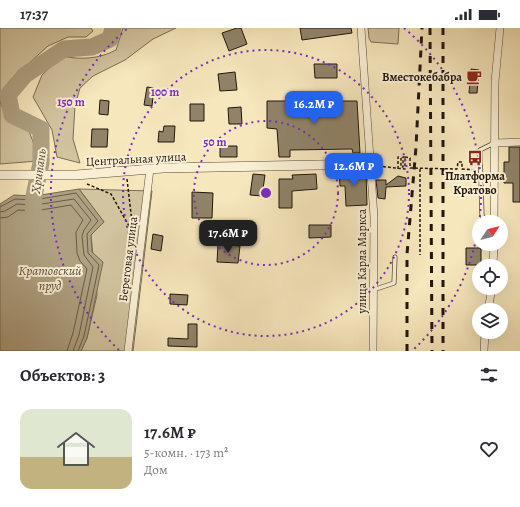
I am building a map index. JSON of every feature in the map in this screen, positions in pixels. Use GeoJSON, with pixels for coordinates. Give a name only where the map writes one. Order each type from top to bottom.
{"type":"FeatureCollection","features":[{"type":"Feature","properties":{"kind":"street","name":"улица Карла Маркса"},"geometry":{"type":"LineString","coordinates":[[361,28],[374,217],[373,351]]}},
{"type":"Feature","properties":{"kind":"street"},"geometry":{"type":"LineString","coordinates":[[494,215],[495,82],[500,28]]}},
{"type":"Feature","properties":{"kind":"street"},"geometry":{"type":"LineString","coordinates":[[494,142],[520,142]]}},
{"type":"Feature","properties":{"kind":"street","name":"Центральная улица"},"geometry":{"type":"LineString","coordinates":[[4,175],[76,175],[109,174],[150,169],[370,164]]}},
{"type":"Feature","properties":{"kind":"street","name":"Береговая улица"},"geometry":{"type":"LineString","coordinates":[[128,351],[150,169]]}},
{"type":"Feature","properties":{"kind":"street"},"geometry":{"type":"LineString","coordinates":[[484,351],[485,339]]}},
{"type":"Feature","properties":{"kind":"lane"},"geometry":{"type":"LineString","coordinates":[[482,215],[480,150],[494,142]]}},
{"type":"Feature","properties":{"kind":"lane"},"geometry":{"type":"LineString","coordinates":[[373,290],[394,283],[394,257]]}},
{"type":"Feature","properties":{"kind":"path"},"geometry":{"type":"LineString","coordinates":[[398,169],[398,158],[401,158],[401,167],[403,167],[403,157],[405,157]]}},
{"type":"Feature","properties":{"kind":"path"},"geometry":{"type":"LineString","coordinates":[[370,164],[405,169],[405,157]]}},
{"type":"Feature","properties":{"kind":"path"},"geometry":{"type":"LineString","coordinates":[[405,157],[410,158],[410,168],[457,169],[458,162],[462,162],[462,169],[480,170]]}},
{"type":"Feature","properties":{"kind":"path"},"geometry":{"type":"LineString","coordinates":[[420,169],[420,255]]}},
{"type":"Feature","properties":{"kind":"path"},"geometry":{"type":"LineString","coordinates":[[126,176],[133,233],[132,246]]}},
{"type":"Feature","properties":{"kind":"path"},"geometry":{"type":"LineString","coordinates":[[83,182],[111,194],[133,233]]}},
{"type":"Feature","properties":{"kind":"shaded area"},"geometry":{"type":"Polygon","coordinates":[[[0,28],[91,28],[93,31],[86,37],[68,37],[48,46],[9,81],[0,102],[0,28]]]}},
{"type":"Feature","properties":{"kind":"shaded area"},"geometry":{"type":"Polygon","coordinates":[[[123,28],[176,28],[153,39],[125,60],[93,76],[80,88],[75,106],[73,139],[80,163],[57,157],[52,130],[33,97],[42,75],[62,56],[90,58],[116,50],[123,28]]]}},
{"type":"Feature","properties":{"kind":"shaded area"},"geometry":{"type":"Polygon","coordinates":[[[368,28],[399,28],[398,44],[371,42],[368,28]]]}},
{"type":"Feature","properties":{"kind":"shaded area"},"geometry":{"type":"Polygon","coordinates":[[[0,102],[8,121],[29,131],[38,161],[0,164],[0,102]]]}},
{"type":"Feature","properties":{"kind":"shaded area"},"geometry":{"type":"Polygon","coordinates":[[[79,189],[152,191],[133,351],[81,351],[87,338],[97,295],[91,235],[104,222],[79,189]]]}},
{"type":"Feature","properties":{"kind":"water","name":"Кратовский пруд"},"geometry":{"type":"Polygon","coordinates":[[[79,189],[104,222],[91,235],[92,252],[103,262],[87,338],[81,351],[0,351],[0,204],[14,195],[34,196],[79,189]]]}},
{"type":"Feature","properties":{"kind":"building"},"geometry":{"type":"Polygon","coordinates":[[[241,28],[247,44],[229,51],[222,33],[241,28]]]}},
{"type":"Feature","properties":{"kind":"building"},"geometry":{"type":"Polygon","coordinates":[[[300,28],[351,28],[352,33],[302,40],[300,28]]]}},
{"type":"Feature","properties":{"kind":"building"},"geometry":{"type":"Polygon","coordinates":[[[314,64],[337,64],[337,78],[315,78],[314,64]]]}},
{"type":"Feature","properties":{"kind":"building"},"geometry":{"type":"Polygon","coordinates":[[[471,69],[479,70],[477,93],[469,93],[471,69]]]}},
{"type":"Feature","properties":{"kind":"building"},"geometry":{"type":"Polygon","coordinates":[[[235,72],[237,90],[220,91],[218,74],[235,72]]]}},
{"type":"Feature","properties":{"kind":"building"},"geometry":{"type":"Polygon","coordinates":[[[147,87],[154,88],[152,106],[144,105],[147,87]]]}},
{"type":"Feature","properties":{"kind":"building"},"geometry":{"type":"Polygon","coordinates":[[[100,100],[109,101],[108,115],[99,114],[100,100]]]}},
{"type":"Feature","properties":{"kind":"building"},"geometry":{"type":"Polygon","coordinates":[[[267,101],[357,101],[360,153],[353,153],[352,149],[290,150],[290,157],[279,157],[277,129],[267,128],[267,101]]]}},
{"type":"Feature","properties":{"kind":"building"},"geometry":{"type":"Polygon","coordinates":[[[190,104],[204,104],[204,121],[190,121],[190,104]]]}},
{"type":"Feature","properties":{"kind":"building"},"geometry":{"type":"Polygon","coordinates":[[[241,107],[242,124],[229,124],[228,108],[241,107]]]}},
{"type":"Feature","properties":{"kind":"building"},"geometry":{"type":"Polygon","coordinates":[[[164,126],[175,126],[174,142],[158,142],[159,131],[163,132],[164,126]]]}},
{"type":"Feature","properties":{"kind":"building"},"geometry":{"type":"Polygon","coordinates":[[[92,129],[108,129],[107,147],[91,147],[92,129]]]}},
{"type":"Feature","properties":{"kind":"building"},"geometry":{"type":"Polygon","coordinates":[[[220,146],[237,146],[237,157],[220,157],[220,146]]]}},
{"type":"Feature","properties":{"kind":"building"},"geometry":{"type":"Polygon","coordinates":[[[509,147],[520,147],[520,202],[513,202],[513,183],[504,183],[504,162],[509,162],[509,147]]]}},
{"type":"Feature","properties":{"kind":"building"},"geometry":{"type":"Polygon","coordinates":[[[360,170],[360,172],[366,172],[367,205],[346,206],[345,186],[340,186],[339,171],[360,170]]]}},
{"type":"Feature","properties":{"kind":"building"},"geometry":{"type":"Polygon","coordinates":[[[253,174],[265,175],[262,196],[250,195],[253,174]]]}},
{"type":"Feature","properties":{"kind":"building"},"geometry":{"type":"Polygon","coordinates":[[[316,174],[317,189],[292,191],[292,208],[279,208],[279,179],[293,179],[292,175],[316,174]]]}},
{"type":"Feature","properties":{"kind":"building"},"geometry":{"type":"Polygon","coordinates":[[[398,176],[406,178],[406,186],[386,187],[385,199],[378,198],[376,180],[386,180],[386,185],[398,176]]]}},
{"type":"Feature","properties":{"kind":"building"},"geometry":{"type":"Polygon","coordinates":[[[192,192],[213,193],[212,218],[192,218],[192,192]]]}},
{"type":"Feature","properties":{"kind":"building"},"geometry":{"type":"Polygon","coordinates":[[[309,225],[331,225],[331,237],[309,238],[309,225]]]}},
{"type":"Feature","properties":{"kind":"building"},"geometry":{"type":"Polygon","coordinates":[[[153,234],[163,236],[161,251],[151,249],[153,234]]]}},
{"type":"Feature","properties":{"kind":"building"},"geometry":{"type":"Polygon","coordinates":[[[218,244],[240,246],[238,263],[217,262],[218,244]]]}},
{"type":"Feature","properties":{"kind":"building"},"geometry":{"type":"Polygon","coordinates":[[[466,248],[472,248],[472,251],[481,251],[481,259],[472,259],[472,265],[466,265],[466,248]]]}},
{"type":"Feature","properties":{"kind":"building"},"geometry":{"type":"Polygon","coordinates":[[[170,294],[188,295],[187,305],[170,304],[170,294]]]}},
{"type":"Feature","properties":{"kind":"building"},"geometry":{"type":"Polygon","coordinates":[[[188,324],[197,324],[197,347],[168,346],[168,338],[188,339],[188,324]]]}},
{"type":"Feature","properties":{"kind":"waterway","name":"Хрипань"},"geometry":{"type":"LineString","coordinates":[[33,219],[34,196],[41,163],[41,129],[12,115],[8,95],[25,75],[64,49],[92,47],[110,39],[113,28]]}},
{"type":"Feature","properties":{"kind":"railway"},"geometry":{"type":"LineString","coordinates":[[407,351],[407,254],[416,147],[422,28]]}},
{"type":"Feature","properties":{"kind":"railway"},"geometry":{"type":"LineString","coordinates":[[430,28],[432,351]]}},
{"type":"Feature","properties":{"kind":"railway"},"geometry":{"type":"LineString","coordinates":[[443,28],[443,351]]}},
{"type":"Feature","properties":{"kind":"place","name":"Вместокебабра"},"geometry":{"type":"Point","coordinates":[474,77]}},
{"type":"Feature","properties":{"kind":"place","name":"Платформа Кратово"},"geometry":{"type":"Point","coordinates":[475,158]}}]}
